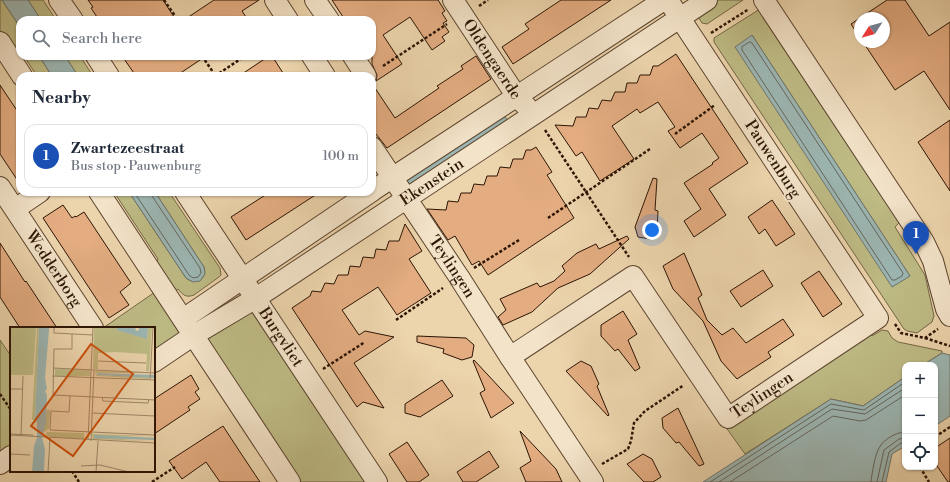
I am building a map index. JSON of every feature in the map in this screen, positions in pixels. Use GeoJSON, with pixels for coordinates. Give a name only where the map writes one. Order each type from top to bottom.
{"type":"FeatureCollection","features":[{"type":"Feature","properties":{"kind":"street"},"geometry":{"type":"LineString","coordinates":[[59,0],[70,16]]}},
{"type":"Feature","properties":{"kind":"street"},"geometry":{"type":"LineString","coordinates":[[275,0],[285,16]]}},
{"type":"Feature","properties":{"kind":"street"},"geometry":{"type":"LineString","coordinates":[[315,0],[326,16]]}},
{"type":"Feature","properties":{"kind":"street","name":"Ekenstein"},"geometry":{"type":"LineString","coordinates":[[376,189],[664,0]]}},
{"type":"Feature","properties":{"kind":"street","name":"Pauwenburg"},"geometry":{"type":"LineString","coordinates":[[668,0],[878,318]]}},
{"type":"Feature","properties":{"kind":"street","name":"Ekenstein"},"geometry":{"type":"LineString","coordinates":[[155,361],[256,298],[707,0]]}},
{"type":"Feature","properties":{"kind":"street"},"geometry":{"type":"LineString","coordinates":[[757,4],[924,242],[933,261],[944,273],[946,309],[950,316]]}},
{"type":"Feature","properties":{"kind":"street","name":"Oldengaerde"},"geometry":{"type":"LineString","coordinates":[[458,7],[517,97],[534,115]]}},
{"type":"Feature","properties":{"kind":"street"},"geometry":{"type":"LineString","coordinates":[[0,42],[19,72]]}},
{"type":"Feature","properties":{"kind":"street"},"geometry":{"type":"LineString","coordinates":[[99,60],[107,72]]}},
{"type":"Feature","properties":{"kind":"street"},"geometry":{"type":"LineString","coordinates":[[315,60],[322,72]]}},
{"type":"Feature","properties":{"kind":"street"},"geometry":{"type":"LineString","coordinates":[[358,60],[373,72]]}},
{"type":"Feature","properties":{"kind":"street","name":"Teylingen"},"geometry":{"type":"LineString","coordinates":[[376,153],[407,198],[590,478]]}},
{"type":"Feature","properties":{"kind":"street","name":"Wedderborg"},"geometry":{"type":"LineString","coordinates":[[0,187],[92,327]]}},
{"type":"Feature","properties":{"kind":"street"},"geometry":{"type":"LineString","coordinates":[[15,209],[34,196]]}},
{"type":"Feature","properties":{"kind":"street"},"geometry":{"type":"LineString","coordinates":[[102,196],[290,482]]}},
{"type":"Feature","properties":{"kind":"street","name":"Burgvliet"},"geometry":{"type":"LineString","coordinates":[[188,196],[377,482]]}},
{"type":"Feature","properties":{"kind":"street","name":"Ekenstein"},"geometry":{"type":"LineString","coordinates":[[183,319],[366,196]]}},
{"type":"Feature","properties":{"kind":"street"},"geometry":{"type":"LineString","coordinates":[[510,357],[633,276]]}},
{"type":"Feature","properties":{"kind":"street","name":"Teylingen"},"geometry":{"type":"LineString","coordinates":[[633,276],[728,418],[878,318]]}},
{"type":"Feature","properties":{"kind":"street"},"geometry":{"type":"LineString","coordinates":[[0,464],[10,457]]}},
{"type":"Feature","properties":{"kind":"path"},"geometry":{"type":"LineString","coordinates":[[164,0],[175,16]]}},
{"type":"Feature","properties":{"kind":"path"},"geometry":{"type":"LineString","coordinates":[[705,38],[757,4]]}},
{"type":"Feature","properties":{"kind":"path"},"geometry":{"type":"LineString","coordinates":[[373,72],[458,7]]}},
{"type":"Feature","properties":{"kind":"path"},"geometry":{"type":"LineString","coordinates":[[205,60],[212,72]]}},
{"type":"Feature","properties":{"kind":"path"},"geometry":{"type":"LineString","coordinates":[[221,72],[239,60]]}},
{"type":"Feature","properties":{"kind":"path"},"geometry":{"type":"LineString","coordinates":[[674,134],[731,95]]}},
{"type":"Feature","properties":{"kind":"path"},"geometry":{"type":"LineString","coordinates":[[534,115],[631,260],[633,276]]}},
{"type":"Feature","properties":{"kind":"path"},"geometry":{"type":"LineString","coordinates":[[548,218],[650,149]]}},
{"type":"Feature","properties":{"kind":"path"},"geometry":{"type":"LineString","coordinates":[[925,338],[950,346]]}},
{"type":"Feature","properties":{"kind":"path"},"geometry":{"type":"LineString","coordinates":[[308,378],[365,342]]}},
{"type":"Feature","properties":{"kind":"path"},"geometry":{"type":"LineString","coordinates":[[590,478],[628,449],[634,423],[645,411],[699,375]]}},
{"type":"Feature","properties":{"kind":"path"},"geometry":{"type":"LineString","coordinates":[[0,394],[10,409]]}},
{"type":"Feature","properties":{"kind":"path"},"geometry":{"type":"LineString","coordinates":[[938,435],[950,427]]}},
{"type":"Feature","properties":{"kind":"path"},"geometry":{"type":"LineString","coordinates":[[152,482],[175,467]]}},
{"type":"Feature","properties":{"kind":"path"},"geometry":{"type":"LineString","coordinates":[[922,470],[929,482]]}},
{"type":"Feature","properties":{"kind":"path"},"geometry":{"type":"LineString","coordinates":[[73,472],[79,482]]}},
{"type":"Feature","properties":{"kind":"shaded area"},"geometry":{"type":"Polygon","coordinates":[[[0,0],[2,0],[16,21],[16,50],[0,34],[0,0]]]}},
{"type":"Feature","properties":{"kind":"shaded area"},"geometry":{"type":"Polygon","coordinates":[[[28,0],[43,0],[53,16],[38,16],[28,0]]]}},
{"type":"Feature","properties":{"kind":"shaded area"},"geometry":{"type":"Polygon","coordinates":[[[715,0],[743,0],[707,24],[702,23],[697,15],[715,0]]]}},
{"type":"Feature","properties":{"kind":"shaded area"},"geometry":{"type":"Polygon","coordinates":[[[760,9],[900,222],[895,227],[925,275],[934,316],[932,322],[917,333],[904,329],[714,42],[714,38],[760,9]],[[752,35],[893,286],[910,276],[752,35]]]}},
{"type":"Feature","properties":{"kind":"shaded area"},"geometry":{"type":"Polygon","coordinates":[[[27,60],[42,60],[49,72],[34,72],[27,60]]]}},
{"type":"Feature","properties":{"kind":"shaded area"},"geometry":{"type":"Polygon","coordinates":[[[68,60],[83,60],[90,72],[75,72],[68,60]]]}},
{"type":"Feature","properties":{"kind":"shaded area"},"geometry":{"type":"Polygon","coordinates":[[[117,196],[132,196],[186,278],[197,281],[204,275],[204,267],[158,196],[172,196],[220,268],[221,275],[194,295],[185,295],[178,289],[172,293],[157,262],[158,259],[117,196]]]}},
{"type":"Feature","properties":{"kind":"shaded area"},"geometry":{"type":"Polygon","coordinates":[[[155,292],[181,331],[170,342],[155,351],[155,327],[104,327],[155,292]]]}},
{"type":"Feature","properties":{"kind":"shaded area"},"geometry":{"type":"Polygon","coordinates":[[[251,309],[373,482],[297,482],[202,342],[251,309]]]}},
{"type":"Feature","properties":{"kind":"shaded area"},"geometry":{"type":"Polygon","coordinates":[[[882,330],[888,331],[892,338],[898,342],[942,351],[942,353],[928,362],[902,362],[902,379],[863,406],[831,399],[745,454],[725,426],[869,331],[872,336],[882,330]]]}},
{"type":"Feature","properties":{"kind":"shaded area"},"geometry":{"type":"Polygon","coordinates":[[[0,340],[10,355],[10,449],[0,455],[0,340]]]}},
{"type":"Feature","properties":{"kind":"water"},"geometry":{"type":"Polygon","coordinates":[[[2,0],[28,0],[38,16],[16,16],[16,21],[2,0]]]}},
{"type":"Feature","properties":{"kind":"water"},"geometry":{"type":"Polygon","coordinates":[[[752,35],[910,276],[892,287],[735,47],[752,35]]]}},
{"type":"Feature","properties":{"kind":"water"},"geometry":{"type":"Polygon","coordinates":[[[42,60],[68,60],[75,72],[49,72],[42,60]]]}},
{"type":"Feature","properties":{"kind":"water"},"geometry":{"type":"Polygon","coordinates":[[[502,112],[509,123],[408,191],[400,179],[502,112]]]}},
{"type":"Feature","properties":{"kind":"water"},"geometry":{"type":"Polygon","coordinates":[[[132,196],[158,196],[204,267],[205,274],[200,281],[193,282],[186,278],[132,196]]]}},
{"type":"Feature","properties":{"kind":"water"},"geometry":{"type":"Polygon","coordinates":[[[942,353],[950,355],[950,416],[938,424],[938,362],[928,362],[942,353]]]}},
{"type":"Feature","properties":{"kind":"water"},"geometry":{"type":"Polygon","coordinates":[[[902,379],[902,448],[892,454],[886,482],[703,482],[831,399],[863,406],[902,379]]]}},
{"type":"Feature","properties":{"kind":"building"},"geometry":{"type":"Polygon","coordinates":[[[88,0],[163,0],[173,16],[96,16],[91,8],[93,7],[88,0]]]}},
{"type":"Feature","properties":{"kind":"building"},"geometry":{"type":"Polygon","coordinates":[[[214,0],[259,0],[242,11],[245,16],[190,16],[214,0]]]}},
{"type":"Feature","properties":{"kind":"building"},"geometry":{"type":"Polygon","coordinates":[[[332,0],[438,0],[445,11],[442,13],[447,21],[443,23],[449,32],[442,37],[445,41],[432,50],[410,17],[383,35],[402,64],[376,81],[377,75],[372,64],[372,60],[376,60],[376,16],[342,16],[332,0]]]}},
{"type":"Feature","properties":{"kind":"building"},"geometry":{"type":"Polygon","coordinates":[[[561,0],[611,0],[513,64],[502,47],[529,29],[525,24],[561,0]]]}},
{"type":"Feature","properties":{"kind":"building"},"geometry":{"type":"Polygon","coordinates":[[[887,0],[905,0],[929,36],[950,22],[950,110],[924,71],[895,90],[867,48],[890,48],[890,12],[869,12],[887,0]]]}},
{"type":"Feature","properties":{"kind":"building"},"geometry":{"type":"Polygon","coordinates":[[[854,22],[854,29],[851,24],[854,22]]]}},
{"type":"Feature","properties":{"kind":"building"},"geometry":{"type":"Polygon","coordinates":[[[676,54],[748,163],[709,189],[726,215],[694,237],[684,221],[701,209],[684,183],[713,164],[712,163],[719,158],[702,133],[680,148],[668,131],[675,127],[658,102],[640,113],[637,109],[612,126],[634,159],[600,181],[582,152],[576,156],[555,125],[573,126],[576,117],[586,117],[589,108],[598,109],[602,100],[611,101],[615,92],[625,92],[627,83],[637,83],[640,75],[650,75],[653,66],[658,66],[676,54]]]}},
{"type":"Feature","properties":{"kind":"building"},"geometry":{"type":"Polygon","coordinates":[[[476,56],[491,79],[387,148],[376,134],[376,90],[395,118],[439,88],[437,86],[463,69],[461,66],[476,56]]]}},
{"type":"Feature","properties":{"kind":"building"},"geometry":{"type":"Polygon","coordinates":[[[125,60],[200,60],[182,72],[133,72],[125,60]]]}},
{"type":"Feature","properties":{"kind":"building"},"geometry":{"type":"Polygon","coordinates":[[[263,60],[275,60],[282,72],[245,72],[263,60]]]}},
{"type":"Feature","properties":{"kind":"building"},"geometry":{"type":"Polygon","coordinates":[[[0,85],[16,109],[16,178],[0,154],[0,85]]]}},
{"type":"Feature","properties":{"kind":"building"},"geometry":{"type":"Polygon","coordinates":[[[950,120],[950,191],[918,142],[950,120]]]}},
{"type":"Feature","properties":{"kind":"building"},"geometry":{"type":"Polygon","coordinates":[[[536,147],[552,172],[547,175],[574,218],[488,275],[479,261],[472,265],[455,236],[448,240],[427,209],[446,210],[448,201],[458,202],[461,193],[471,193],[474,184],[484,185],[487,176],[497,176],[500,167],[510,168],[513,159],[523,159],[526,150],[531,150],[536,147]]]}},
{"type":"Feature","properties":{"kind":"building"},"geometry":{"type":"Polygon","coordinates":[[[653,178],[657,179],[655,210],[658,211],[657,231],[650,239],[638,237],[635,227],[653,178]]]}},
{"type":"Feature","properties":{"kind":"building"},"geometry":{"type":"Polygon","coordinates":[[[264,196],[314,196],[246,240],[231,217],[264,196]]]}},
{"type":"Feature","properties":{"kind":"building"},"geometry":{"type":"Polygon","coordinates":[[[772,200],[795,234],[776,246],[765,229],[759,234],[748,217],[772,200]]]}},
{"type":"Feature","properties":{"kind":"building"},"geometry":{"type":"Polygon","coordinates":[[[63,205],[72,218],[84,212],[131,283],[120,292],[129,305],[109,318],[43,218],[63,205]]]}},
{"type":"Feature","properties":{"kind":"building"},"geometry":{"type":"Polygon","coordinates":[[[405,224],[422,251],[409,259],[431,293],[397,315],[378,287],[342,310],[359,335],[365,331],[394,337],[354,363],[384,408],[363,402],[357,407],[292,308],[310,296],[312,291],[321,292],[325,283],[334,284],[338,275],[348,275],[350,266],[360,267],[363,257],[374,258],[376,249],[386,250],[389,241],[399,241],[405,224]]]}},
{"type":"Feature","properties":{"kind":"building"},"geometry":{"type":"Polygon","coordinates":[[[627,236],[629,239],[590,274],[558,288],[532,312],[503,325],[498,317],[506,310],[500,299],[537,283],[540,287],[554,281],[565,271],[562,266],[577,253],[596,244],[599,249],[627,236]]]}},
{"type":"Feature","properties":{"kind":"building"},"geometry":{"type":"Polygon","coordinates":[[[0,243],[56,327],[19,327],[0,297],[0,243]]]}},
{"type":"Feature","properties":{"kind":"building"},"geometry":{"type":"Polygon","coordinates":[[[684,253],[702,295],[698,298],[707,320],[722,335],[733,328],[746,343],[783,319],[794,335],[768,352],[771,357],[737,379],[721,361],[703,321],[673,289],[663,266],[684,253]]]}},
{"type":"Feature","properties":{"kind":"building"},"geometry":{"type":"Polygon","coordinates":[[[763,270],[773,286],[741,307],[730,291],[763,270]]]}},
{"type":"Feature","properties":{"kind":"building"},"geometry":{"type":"Polygon","coordinates":[[[819,271],[842,304],[823,317],[801,283],[819,271]]]}},
{"type":"Feature","properties":{"kind":"building"},"geometry":{"type":"Polygon","coordinates":[[[623,311],[637,334],[628,340],[640,368],[635,371],[618,349],[615,351],[601,336],[601,325],[623,311]]]}},
{"type":"Feature","properties":{"kind":"building"},"geometry":{"type":"Polygon","coordinates":[[[417,336],[466,338],[474,345],[472,357],[462,360],[443,353],[444,349],[417,342],[417,336]]]}},
{"type":"Feature","properties":{"kind":"building"},"geometry":{"type":"Polygon","coordinates":[[[474,360],[514,403],[491,418],[480,393],[485,390],[473,361],[474,360]]]}},
{"type":"Feature","properties":{"kind":"building"},"geometry":{"type":"Polygon","coordinates":[[[581,361],[591,366],[599,384],[597,386],[609,415],[608,416],[566,371],[581,361]]]}},
{"type":"Feature","properties":{"kind":"building"},"geometry":{"type":"Polygon","coordinates":[[[191,375],[199,389],[195,392],[200,399],[188,407],[190,410],[155,433],[155,398],[191,375]]]}},
{"type":"Feature","properties":{"kind":"building"},"geometry":{"type":"Polygon","coordinates":[[[442,380],[453,396],[420,417],[405,413],[405,404],[442,380]]]}},
{"type":"Feature","properties":{"kind":"building"},"geometry":{"type":"Polygon","coordinates":[[[678,408],[704,464],[699,466],[679,442],[676,443],[663,428],[662,418],[678,408]]]}},
{"type":"Feature","properties":{"kind":"building"},"geometry":{"type":"Polygon","coordinates":[[[223,426],[260,482],[220,482],[206,462],[182,479],[169,461],[223,426]]]}},
{"type":"Feature","properties":{"kind":"building"},"geometry":{"type":"Polygon","coordinates":[[[520,431],[556,469],[562,482],[526,482],[520,468],[531,461],[520,431]]]}},
{"type":"Feature","properties":{"kind":"building"},"geometry":{"type":"Polygon","coordinates":[[[950,438],[950,482],[948,482],[938,467],[938,446],[950,438]]]}},
{"type":"Feature","properties":{"kind":"building"},"geometry":{"type":"Polygon","coordinates":[[[407,442],[429,475],[419,482],[407,482],[389,454],[407,442]]]}},
{"type":"Feature","properties":{"kind":"building"},"geometry":{"type":"Polygon","coordinates":[[[489,451],[499,467],[476,482],[463,482],[457,472],[489,451]]]}},
{"type":"Feature","properties":{"kind":"building"},"geometry":{"type":"Polygon","coordinates":[[[643,454],[652,459],[661,477],[653,482],[644,482],[627,464],[643,454]]]}},
{"type":"Feature","properties":{"kind":"place","name":"Zwartezeestraat"},"geometry":{"type":"Point","coordinates":[916,254]}}]}
